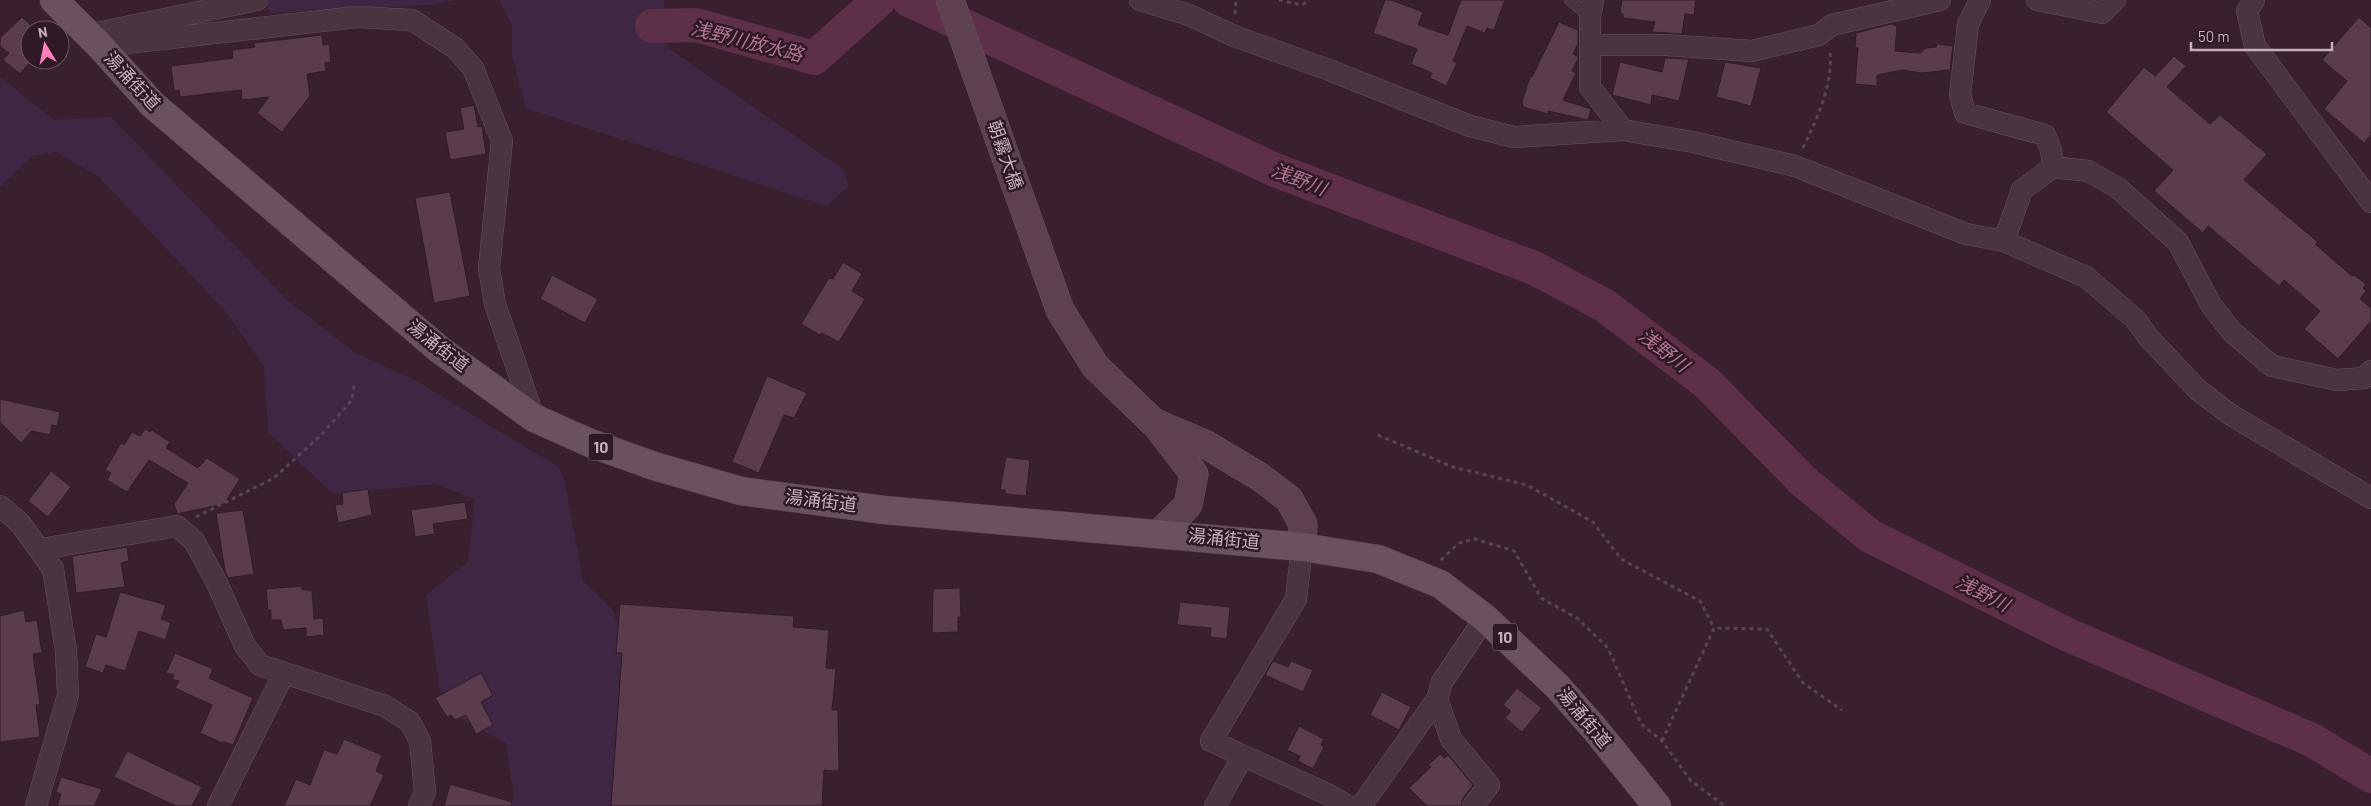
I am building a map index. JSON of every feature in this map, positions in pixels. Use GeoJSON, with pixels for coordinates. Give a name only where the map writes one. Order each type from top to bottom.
{"type":"FeatureCollection","features":[{"type":"Feature","properties":{"kind":"main road","name":"湯涌街道"},"geometry":{"type":"LineString","coordinates":[[54,0],[152,104],[440,350],[534,418],[590,443],[654,466],[741,491],[884,510],[1302,547],[1378,559],[1440,584],[1485,618],[1557,686],[1657,806]]}},
{"type":"Feature","properties":{"kind":"street"},"geometry":{"type":"LineString","coordinates":[[93,41],[257,0]]}},
{"type":"Feature","properties":{"kind":"street","name":"朝霧大橋"},"geometry":{"type":"LineString","coordinates":[[950,0],[1060,310],[1095,366],[1153,422]]}},
{"type":"Feature","properties":{"kind":"street"},"geometry":{"type":"LineString","coordinates":[[1140,0],[1189,15],[1234,36],[1329,70],[1470,126],[1514,137],[1623,130],[1693,142],[1795,166],[1966,234],[2004,241],[2086,277],[2134,319],[2149,338],[2198,390],[2231,415],[2371,498]]}},
{"type":"Feature","properties":{"kind":"street"},"geometry":{"type":"LineString","coordinates":[[1592,46],[1666,45],[1752,51],[1819,35],[1832,25],[1940,0]]}},
{"type":"Feature","properties":{"kind":"street"},"geometry":{"type":"LineString","coordinates":[[1980,0],[1968,24],[1960,95],[1965,113],[2045,135],[2051,150],[2054,167]]}},
{"type":"Feature","properties":{"kind":"street"},"geometry":{"type":"LineString","coordinates":[[2037,0],[2102,13],[2115,0]]}},
{"type":"Feature","properties":{"kind":"street"},"geometry":{"type":"LineString","coordinates":[[2254,0],[2247,11],[2255,46],[2371,202]]}},
{"type":"Feature","properties":{"kind":"street"},"geometry":{"type":"LineString","coordinates":[[1592,8],[1590,87],[1623,130]]}},
{"type":"Feature","properties":{"kind":"street"},"geometry":{"type":"LineString","coordinates":[[93,41],[357,16],[412,20],[455,48],[473,68],[502,141],[489,268],[495,304],[534,418]]}},
{"type":"Feature","properties":{"kind":"street"},"geometry":{"type":"LineString","coordinates":[[2004,241],[2022,190],[2054,167],[2088,170],[2118,188],[2178,242],[2217,312],[2232,332],[2272,366],[2337,380],[2364,378],[2371,371]]}},
{"type":"Feature","properties":{"kind":"street"},"geometry":{"type":"LineString","coordinates":[[1153,422],[1194,474],[1188,505],[1160,533]]}},
{"type":"Feature","properties":{"kind":"street"},"geometry":{"type":"LineString","coordinates":[[1153,422],[1205,444],[1260,477],[1289,499],[1303,524],[1296,599],[1211,741],[1327,794],[1348,806]]}},
{"type":"Feature","properties":{"kind":"street"},"geometry":{"type":"LineString","coordinates":[[0,506],[20,523],[41,549],[53,569],[66,651],[68,695],[36,806]]}},
{"type":"Feature","properties":{"kind":"street"},"geometry":{"type":"LineString","coordinates":[[41,549],[177,526],[194,541],[215,579],[245,646],[260,666],[385,706],[410,722],[420,741],[425,792],[419,806]]}},
{"type":"Feature","properties":{"kind":"street"},"geometry":{"type":"LineString","coordinates":[[1361,806],[1437,699],[1442,682],[1485,618]]}},
{"type":"Feature","properties":{"kind":"street"},"geometry":{"type":"LineString","coordinates":[[218,806],[284,673]]}},
{"type":"Feature","properties":{"kind":"street"},"geometry":{"type":"LineString","coordinates":[[1437,699],[1451,739],[1489,785],[1473,806]]}},
{"type":"Feature","properties":{"kind":"street"},"geometry":{"type":"LineString","coordinates":[[1215,806],[1243,756]]}},
{"type":"Feature","properties":{"kind":"lane"},"geometry":{"type":"LineString","coordinates":[[1570,0],[1592,8]]}},
{"type":"Feature","properties":{"kind":"path"},"geometry":{"type":"LineString","coordinates":[[1279,0],[1302,5],[1310,0]]}},
{"type":"Feature","properties":{"kind":"path"},"geometry":{"type":"LineString","coordinates":[[1795,166],[1821,110],[1832,70],[1829,39],[1832,25]]}},
{"type":"Feature","properties":{"kind":"path"},"geometry":{"type":"LineString","coordinates":[[177,526],[274,478],[321,435],[352,400],[354,385]]}},
{"type":"Feature","properties":{"kind":"path"},"geometry":{"type":"LineString","coordinates":[[1378,435],[1453,467],[1527,485],[1593,522],[1621,559],[1700,601],[1714,628]]}},
{"type":"Feature","properties":{"kind":"path"},"geometry":{"type":"LineString","coordinates":[[1422,577],[1459,543],[1476,539],[1514,551],[1541,598],[1577,618],[1608,648],[1641,724],[1662,741],[1691,781],[1725,806]]}},
{"type":"Feature","properties":{"kind":"path"},"geometry":{"type":"LineString","coordinates":[[1714,628],[1767,629],[1803,683],[1842,710]]}},
{"type":"Feature","properties":{"kind":"path"},"geometry":{"type":"LineString","coordinates":[[1662,741],[1714,628]]}},
{"type":"Feature","properties":{"kind":"shaded area"},"geometry":{"type":"Polygon","coordinates":[[[259,0],[456,0],[428,5],[272,13],[259,0]]]}},
{"type":"Feature","properties":{"kind":"shaded area"},"geometry":{"type":"Polygon","coordinates":[[[499,0],[664,0],[667,47],[844,170],[849,186],[826,206],[526,108],[512,56],[512,25],[499,0]]]}},
{"type":"Feature","properties":{"kind":"shaded area"},"geometry":{"type":"Polygon","coordinates":[[[0,77],[54,120],[111,117],[288,301],[357,354],[415,380],[559,467],[565,484],[583,581],[613,610],[625,647],[628,806],[510,806],[514,797],[506,743],[452,714],[440,690],[426,595],[468,562],[475,499],[435,484],[333,494],[268,432],[264,366],[226,312],[99,177],[56,152],[32,156],[0,187],[0,77]]]}},
{"type":"Feature","properties":{"kind":"building"},"geometry":{"type":"Polygon","coordinates":[[[1385,0],[1391,0],[1423,12],[1418,25],[1448,35],[1461,0],[1505,0],[1494,30],[1487,28],[1485,33],[1467,26],[1453,61],[1457,63],[1446,86],[1430,78],[1432,73],[1411,64],[1417,49],[1373,33],[1385,0]]]}},
{"type":"Feature","properties":{"kind":"building"},"geometry":{"type":"Polygon","coordinates":[[[1622,0],[1696,0],[1694,15],[1685,14],[1682,34],[1652,32],[1655,22],[1623,18],[1623,14],[1620,13],[1622,0]]]}},
{"type":"Feature","properties":{"kind":"building"},"geometry":{"type":"Polygon","coordinates":[[[22,17],[25,20],[20,20],[20,70],[23,70],[20,74],[3,60],[9,53],[0,46],[0,38],[22,17]]]}},
{"type":"Feature","properties":{"kind":"building"},"geometry":{"type":"Polygon","coordinates":[[[2359,17],[2371,28],[2371,135],[2364,143],[2324,109],[2347,81],[2322,60],[2359,17]]]}},
{"type":"Feature","properties":{"kind":"building"},"geometry":{"type":"Polygon","coordinates":[[[1559,22],[1578,30],[1578,43],[1573,54],[1578,56],[1578,59],[1572,71],[1576,73],[1563,100],[1591,109],[1588,120],[1548,111],[1548,114],[1523,107],[1522,102],[1530,77],[1532,77],[1559,22]]]}},
{"type":"Feature","properties":{"kind":"building"},"geometry":{"type":"Polygon","coordinates":[[[1891,24],[1897,26],[1895,51],[1920,53],[1926,48],[1936,47],[1937,44],[1953,46],[1950,70],[1922,73],[1902,70],[1877,75],[1877,86],[1855,84],[1858,48],[1855,48],[1856,33],[1891,24]]]}},
{"type":"Feature","properties":{"kind":"building"},"geometry":{"type":"Polygon","coordinates":[[[322,35],[323,45],[329,44],[331,62],[325,63],[326,71],[307,74],[310,96],[282,132],[257,113],[269,97],[242,100],[241,90],[180,97],[179,90],[174,91],[171,66],[233,58],[232,50],[255,47],[254,43],[322,35]]]}},
{"type":"Feature","properties":{"kind":"building"},"geometry":{"type":"Polygon","coordinates":[[[2174,56],[2186,66],[2167,87],[2210,124],[2220,115],[2267,154],[2244,180],[2318,242],[2315,244],[2352,276],[2354,275],[2366,284],[2363,288],[2366,291],[2360,299],[2371,308],[2371,321],[2338,359],[2304,329],[2320,311],[2284,280],[2279,286],[2208,226],[2203,233],[2154,191],[2173,170],[2106,112],[2144,67],[2155,76],[2174,56]]]}},
{"type":"Feature","properties":{"kind":"building"},"geometry":{"type":"Polygon","coordinates":[[[1665,58],[1689,59],[1679,101],[1652,95],[1651,105],[1612,95],[1620,62],[1662,72],[1665,58]]]}},
{"type":"Feature","properties":{"kind":"building"},"geometry":{"type":"Polygon","coordinates":[[[1725,62],[1761,68],[1751,106],[1716,97],[1725,62]]]}},
{"type":"Feature","properties":{"kind":"building"},"geometry":{"type":"Polygon","coordinates":[[[474,105],[478,127],[482,126],[486,154],[450,160],[445,132],[464,129],[460,108],[474,105]]]}},
{"type":"Feature","properties":{"kind":"building"},"geometry":{"type":"Polygon","coordinates":[[[450,192],[470,296],[434,303],[415,198],[450,192]]]}},
{"type":"Feature","properties":{"kind":"building"},"geometry":{"type":"Polygon","coordinates":[[[843,262],[862,274],[852,291],[865,299],[839,342],[822,333],[820,335],[801,324],[829,278],[833,279],[843,262]]]}},
{"type":"Feature","properties":{"kind":"building"},"geometry":{"type":"Polygon","coordinates":[[[552,275],[598,299],[585,323],[540,299],[552,275]]]}},
{"type":"Feature","properties":{"kind":"building"},"geometry":{"type":"Polygon","coordinates":[[[767,376],[807,393],[794,418],[784,415],[759,473],[732,462],[767,376]]]}},
{"type":"Feature","properties":{"kind":"building"},"geometry":{"type":"Polygon","coordinates":[[[0,399],[60,412],[57,426],[52,425],[50,435],[32,431],[21,443],[0,422],[0,399]]]}},
{"type":"Feature","properties":{"kind":"building"},"geometry":{"type":"Polygon","coordinates":[[[145,429],[150,432],[152,430],[170,442],[166,448],[198,468],[207,458],[240,479],[224,504],[177,514],[174,504],[188,483],[149,460],[127,492],[107,480],[111,473],[105,470],[121,443],[124,445],[132,432],[140,436],[145,429]]]}},
{"type":"Feature","properties":{"kind":"building"},"geometry":{"type":"Polygon","coordinates":[[[1006,457],[1030,460],[1026,496],[1005,494],[1005,490],[1000,490],[1006,457]]]}},
{"type":"Feature","properties":{"kind":"building"},"geometry":{"type":"Polygon","coordinates":[[[51,471],[71,487],[48,517],[28,501],[51,471]]]}},
{"type":"Feature","properties":{"kind":"building"},"geometry":{"type":"Polygon","coordinates":[[[368,489],[372,515],[338,523],[335,505],[343,504],[342,493],[368,489]]]}},
{"type":"Feature","properties":{"kind":"building"},"geometry":{"type":"Polygon","coordinates":[[[465,502],[468,519],[433,524],[435,534],[415,537],[411,510],[465,502]]]}},
{"type":"Feature","properties":{"kind":"building"},"geometry":{"type":"Polygon","coordinates":[[[243,510],[254,574],[228,578],[225,571],[216,513],[243,510]]]}},
{"type":"Feature","properties":{"kind":"building"},"geometry":{"type":"Polygon","coordinates":[[[127,547],[129,561],[121,563],[125,587],[76,593],[72,556],[127,547]]]}},
{"type":"Feature","properties":{"kind":"building"},"geometry":{"type":"Polygon","coordinates":[[[302,586],[302,590],[312,590],[314,619],[323,618],[324,635],[306,637],[306,628],[283,630],[281,620],[271,620],[271,610],[268,610],[266,589],[302,586]]]}},
{"type":"Feature","properties":{"kind":"building"},"geometry":{"type":"Polygon","coordinates":[[[960,588],[961,617],[958,617],[958,632],[932,633],[933,589],[960,588]]]}},
{"type":"Feature","properties":{"kind":"building"},"geometry":{"type":"Polygon","coordinates":[[[120,592],[166,605],[161,619],[171,623],[165,640],[139,631],[125,671],[106,665],[103,673],[85,667],[96,634],[106,637],[120,592]]]}},
{"type":"Feature","properties":{"kind":"building"},"geometry":{"type":"Polygon","coordinates":[[[1180,602],[1230,607],[1227,639],[1210,637],[1211,628],[1177,625],[1180,602]]]}},
{"type":"Feature","properties":{"kind":"building"},"geometry":{"type":"Polygon","coordinates":[[[620,604],[794,616],[793,627],[829,630],[826,668],[836,669],[832,710],[838,710],[839,771],[824,770],[822,806],[611,806],[622,653],[616,653],[620,604]]]}},
{"type":"Feature","properties":{"kind":"building"},"geometry":{"type":"Polygon","coordinates":[[[24,610],[26,622],[37,620],[42,653],[33,654],[40,705],[36,705],[40,737],[0,742],[0,616],[24,610]]]}},
{"type":"Feature","properties":{"kind":"building"},"geometry":{"type":"Polygon","coordinates":[[[175,653],[213,669],[209,678],[253,698],[233,745],[222,743],[200,733],[212,705],[175,688],[179,681],[172,679],[174,675],[166,673],[175,653]]]}},
{"type":"Feature","properties":{"kind":"building"},"geometry":{"type":"Polygon","coordinates":[[[1273,661],[1288,667],[1291,661],[1313,670],[1303,692],[1265,675],[1273,661]]]}},
{"type":"Feature","properties":{"kind":"building"},"geometry":{"type":"Polygon","coordinates":[[[481,673],[493,695],[481,702],[493,725],[476,734],[466,715],[455,720],[451,715],[447,717],[435,698],[481,673]]]}},
{"type":"Feature","properties":{"kind":"building"},"geometry":{"type":"Polygon","coordinates":[[[1517,688],[1542,708],[1522,732],[1505,718],[1511,711],[1503,705],[1517,688]]]}},
{"type":"Feature","properties":{"kind":"building"},"geometry":{"type":"Polygon","coordinates":[[[1382,692],[1411,707],[1399,730],[1370,715],[1382,692]]]}},
{"type":"Feature","properties":{"kind":"building"},"geometry":{"type":"Polygon","coordinates":[[[1299,726],[1324,739],[1321,745],[1324,747],[1313,769],[1298,761],[1300,756],[1287,750],[1299,726]]]}},
{"type":"Feature","properties":{"kind":"building"},"geometry":{"type":"Polygon","coordinates":[[[344,739],[382,755],[376,771],[384,775],[370,806],[284,806],[296,779],[310,785],[324,750],[337,754],[344,739]]]}},
{"type":"Feature","properties":{"kind":"building"},"geometry":{"type":"Polygon","coordinates":[[[127,751],[202,787],[192,806],[176,806],[114,777],[127,751]]]}},
{"type":"Feature","properties":{"kind":"building"},"geometry":{"type":"Polygon","coordinates":[[[1440,754],[1444,758],[1448,755],[1473,785],[1463,798],[1461,806],[1427,806],[1409,788],[1431,767],[1428,765],[1440,754]]]}},
{"type":"Feature","properties":{"kind":"building"},"geometry":{"type":"Polygon","coordinates":[[[61,777],[102,789],[94,806],[57,806],[61,794],[56,792],[61,777]]]}},
{"type":"Feature","properties":{"kind":"building"},"geometry":{"type":"Polygon","coordinates":[[[450,784],[512,802],[511,806],[444,806],[450,784]]]}},
{"type":"Feature","properties":{"kind":"waterway","name":"浅野川放水路"},"geometry":{"type":"LineString","coordinates":[[652,26],[696,25],[814,58],[879,0]]}},
{"type":"Feature","properties":{"kind":"waterway","name":"浅野川"},"geometry":{"type":"LineString","coordinates":[[909,0],[1275,170],[1534,268],[1604,305],[1707,383],[1803,481],[1870,536],[2066,634],[2312,740],[2371,776]]}}]}
